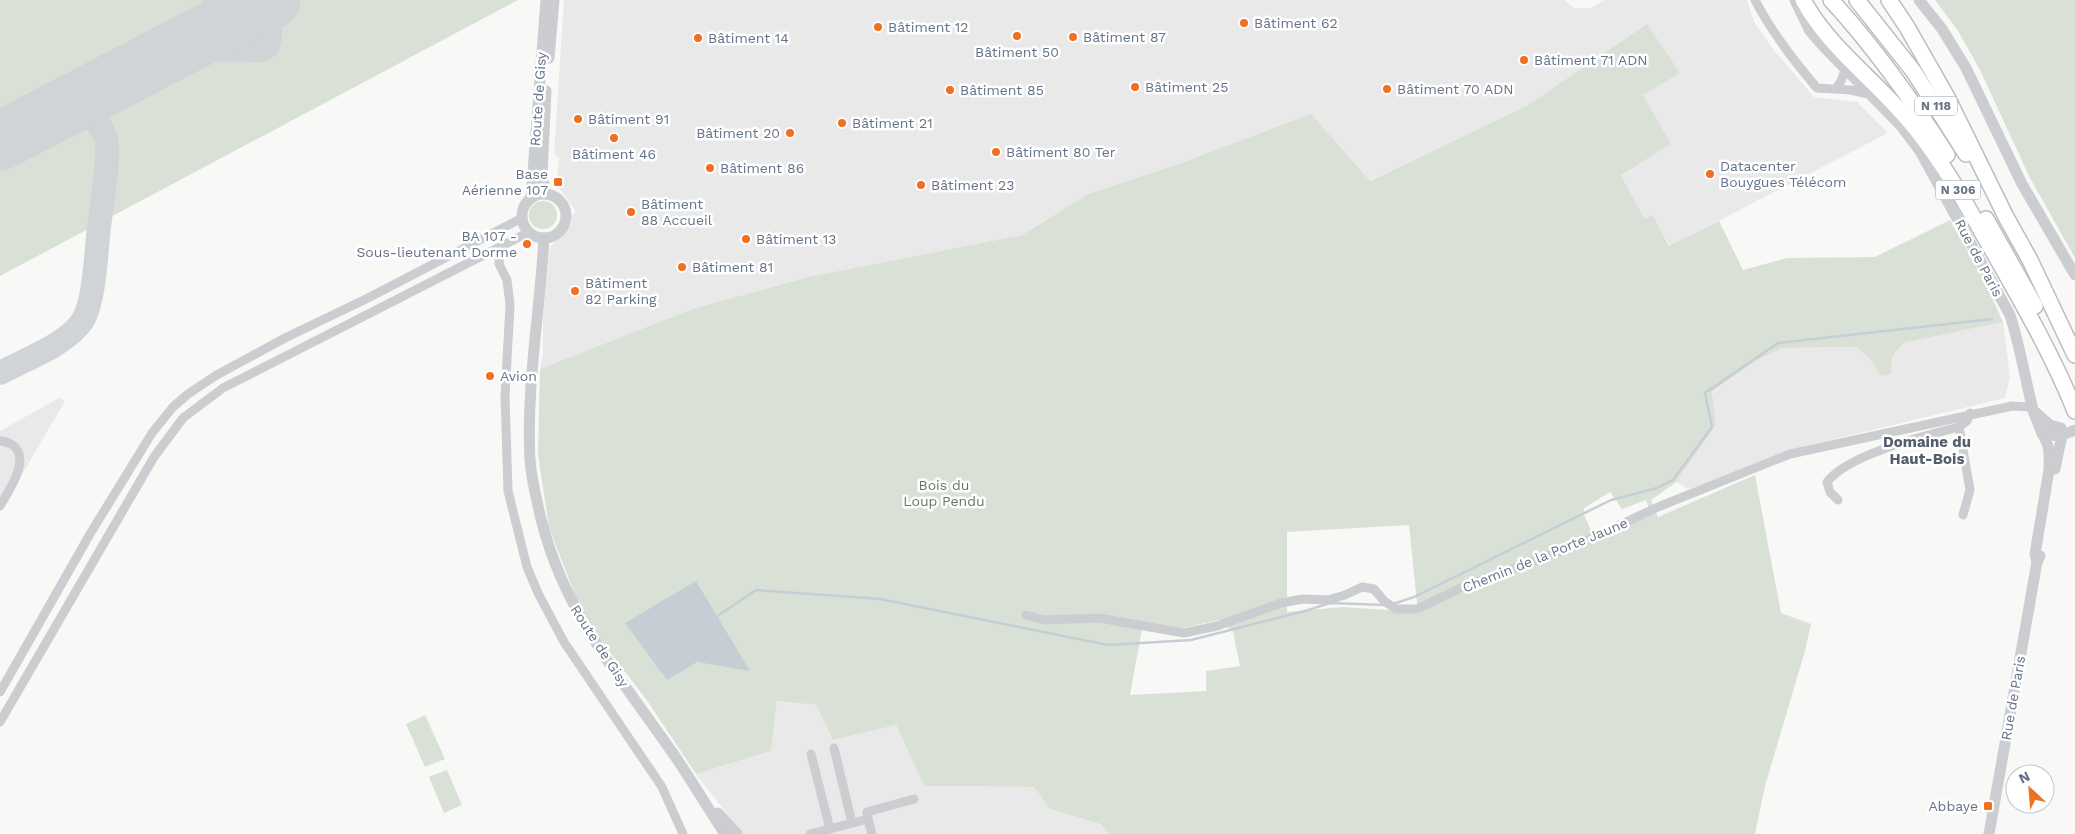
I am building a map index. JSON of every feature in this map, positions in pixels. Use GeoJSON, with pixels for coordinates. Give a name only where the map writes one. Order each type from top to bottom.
{"type":"FeatureCollection","features":[{"type":"Feature","properties":{"kind":"highway","name":"N 306"},"geometry":{"type":"LineString","coordinates":[[1803,0],[1818,25],[1893,101],[1932,150],[1961,196],[2026,309],[2074,409]]}},
{"type":"Feature","properties":{"kind":"highway","name":"N 118"},"geometry":{"type":"LineString","coordinates":[[1831,0],[1866,39],[1900,84],[1952,163],[2022,279],[2075,389]]}},
{"type":"Feature","properties":{"kind":"highway","name":"N 118"},"geometry":{"type":"LineString","coordinates":[[1857,0],[1914,72],[2006,217],[2030,260],[2075,355]]}},
{"type":"Feature","properties":{"kind":"highway","name":"N 306"},"geometry":{"type":"LineString","coordinates":[[1889,0],[1907,27],[1948,99],[2006,217]]}},
{"type":"Feature","properties":{"kind":"street","name":"Route de Gisy"},"geometry":{"type":"LineString","coordinates":[[531,198],[546,0]]}},
{"type":"Feature","properties":{"kind":"street","name":"Route de Gisy"},"geometry":{"type":"LineString","coordinates":[[546,194],[542,175],[546,94],[554,0]]}},
{"type":"Feature","properties":{"kind":"street"},"geometry":{"type":"LineString","coordinates":[[1755,0],[1776,37],[1791,58],[1818,88],[1868,94]]}},
{"type":"Feature","properties":{"kind":"street","name":"Rue de Paris"},"geometry":{"type":"LineString","coordinates":[[1795,0],[1810,31],[1845,70],[1901,126],[1920,151],[2010,315],[2020,344],[2033,410]]}},
{"type":"Feature","properties":{"kind":"street"},"geometry":{"type":"LineString","coordinates":[[1919,0],[1942,30],[1966,68],[2022,184],[2075,275]]}},
{"type":"Feature","properties":{"kind":"street"},"geometry":{"type":"LineString","coordinates":[[1836,89],[1842,82],[1845,70]]}},
{"type":"Feature","properties":{"kind":"street"},"geometry":{"type":"LineString","coordinates":[[546,194],[556,197],[561,202],[566,215],[562,229],[556,234],[544,238],[529,232],[522,218],[524,207],[531,198],[546,194]]}},
{"type":"Feature","properties":{"kind":"street"},"geometry":{"type":"LineString","coordinates":[[0,692],[90,534],[152,432],[188,394],[215,376],[285,338],[368,298],[522,218]]}},
{"type":"Feature","properties":{"kind":"street"},"geometry":{"type":"LineString","coordinates":[[0,722],[154,457],[183,418],[223,388],[529,232]]}},
{"type":"Feature","properties":{"kind":"street","name":"Route de Gisy"},"geometry":{"type":"LineString","coordinates":[[544,238],[530,392],[529,427],[530,463],[539,513],[549,552],[567,594],[587,632],[703,797],[725,834]]}},
{"type":"Feature","properties":{"kind":"street"},"geometry":{"type":"LineString","coordinates":[[500,247],[499,264],[507,280],[510,305],[505,396],[508,492],[527,567],[564,642],[662,787],[683,834]]}},
{"type":"Feature","properties":{"kind":"street","name":"Chemin de la Porte Jaune"},"geometry":{"type":"LineString","coordinates":[[1026,615],[1044,620],[1099,618],[1184,633],[1216,626],[1281,603],[1303,599],[1328,600],[1362,587],[1374,589],[1396,609],[1417,609],[1469,585],[1577,545],[1658,507],[1790,454],[1970,413],[2012,406],[2030,407],[2033,410]]}},
{"type":"Feature","properties":{"kind":"street"},"geometry":{"type":"LineString","coordinates":[[2033,410],[2046,429],[2062,432],[2075,430]]}},
{"type":"Feature","properties":{"kind":"street"},"geometry":{"type":"LineString","coordinates":[[1838,500],[1830,492],[1827,482],[1841,468],[1891,446],[1959,428],[1967,421],[1970,413]]}},
{"type":"Feature","properties":{"kind":"street"},"geometry":{"type":"LineString","coordinates":[[1959,428],[1970,490],[1963,515]]}},
{"type":"Feature","properties":{"kind":"street","name":"Rue de Paris"},"geometry":{"type":"LineString","coordinates":[[2037,562],[2035,554],[2049,470],[2046,429]]}},
{"type":"Feature","properties":{"kind":"street","name":"Rue de Paris"},"geometry":{"type":"LineString","coordinates":[[1989,834],[2062,432]]}},
{"type":"Feature","properties":{"kind":"street"},"geometry":{"type":"LineString","coordinates":[[0,441],[14,446],[18,453],[20,468],[0,506]]}},
{"type":"Feature","properties":{"kind":"street"},"geometry":{"type":"LineString","coordinates":[[834,748],[852,823]]}},
{"type":"Feature","properties":{"kind":"street"},"geometry":{"type":"LineString","coordinates":[[811,754],[830,829]]}},
{"type":"Feature","properties":{"kind":"street","name":"Route de Gisy"},"geometry":{"type":"LineString","coordinates":[[703,797],[737,834]]}},
{"type":"Feature","properties":{"kind":"street"},"geometry":{"type":"LineString","coordinates":[[872,834],[867,812],[914,799]]}},
{"type":"Feature","properties":{"kind":"street"},"geometry":{"type":"LineString","coordinates":[[810,834],[868,819]]}},
{"type":"Feature","properties":{"kind":"shaded area"},"geometry":{"type":"Polygon","coordinates":[[[564,0],[1564,0],[1574,8],[1590,8],[1605,0],[1747,0],[1754,22],[1773,49],[1814,97],[1857,102],[1888,133],[1670,246],[1653,216],[1645,219],[1621,174],[1643,95],[1647,24],[1528,105],[1369,181],[1311,115],[1184,162],[1088,194],[1022,235],[808,277],[692,309],[540,369],[543,356],[543,316],[550,247],[567,231],[571,225],[572,216],[576,211],[559,190],[560,180],[557,180],[559,158],[554,154],[564,0]]]}},
{"type":"Feature","properties":{"kind":"shaded area"},"geometry":{"type":"Polygon","coordinates":[[[2003,322],[2010,378],[2005,398],[1793,449],[1744,470],[1689,489],[1676,482],[1716,425],[1712,393],[1756,361],[1782,348],[1856,347],[1870,359],[1882,376],[1891,374],[1892,357],[1903,343],[2003,322]]]}},
{"type":"Feature","properties":{"kind":"shaded area"},"geometry":{"type":"Polygon","coordinates":[[[59,398],[65,401],[0,512],[0,431],[59,398]]]}},
{"type":"Feature","properties":{"kind":"shaded area"},"geometry":{"type":"Polygon","coordinates":[[[696,581],[750,671],[697,662],[667,680],[625,623],[696,581]]]}},
{"type":"Feature","properties":{"kind":"shaded area"},"geometry":{"type":"Polygon","coordinates":[[[777,701],[816,705],[833,740],[896,725],[924,786],[1034,787],[1050,809],[1100,824],[1110,834],[743,834],[696,774],[771,751],[777,701]]]}},
{"type":"Feature","properties":{"kind":"green space"},"geometry":{"type":"Polygon","coordinates":[[[0,0],[518,0],[0,276],[0,0]]]}},
{"type":"Feature","properties":{"kind":"green space"},"geometry":{"type":"Polygon","coordinates":[[[1935,0],[2075,0],[2075,258],[2030,178],[1979,68],[1958,31],[1935,0]]]}},
{"type":"Feature","properties":{"kind":"green space","name":"Bois du Loup Pendu"},"geometry":{"type":"Polygon","coordinates":[[[1647,24],[1680,73],[1643,95],[1671,144],[1621,175],[1645,219],[1653,215],[1669,246],[1719,221],[1743,270],[1787,258],[1875,257],[1950,220],[1983,278],[2003,322],[1903,343],[1892,357],[1891,374],[1881,376],[1870,359],[1856,347],[1782,348],[1756,361],[1712,392],[1716,425],[1676,482],[1651,500],[1658,517],[1755,475],[1781,613],[1811,624],[1805,651],[1765,786],[1755,834],[1110,834],[1100,824],[1050,809],[1034,787],[924,786],[896,725],[833,740],[816,705],[777,701],[771,751],[696,774],[646,699],[585,620],[549,528],[538,454],[540,369],[692,309],[808,277],[1022,235],[1088,194],[1184,162],[1311,114],[1370,181],[1528,105],[1647,24]],[[1610,492],[1584,508],[1584,515],[1593,534],[1649,509],[1646,500],[1622,509],[1610,492]],[[1409,525],[1287,532],[1287,612],[1343,607],[1418,612],[1409,525]],[[1219,620],[1183,628],[1143,623],[1130,695],[1206,691],[1206,671],[1240,666],[1233,632],[1219,620]]]}},
{"type":"Feature","properties":{"kind":"green space"},"geometry":{"type":"Polygon","coordinates":[[[543,201],[553,205],[557,215],[553,225],[543,229],[533,225],[529,215],[533,205],[543,201]]]}},
{"type":"Feature","properties":{"kind":"green space"},"geometry":{"type":"Polygon","coordinates":[[[425,715],[445,759],[425,767],[406,724],[425,715]]]}},
{"type":"Feature","properties":{"kind":"green space"},"geometry":{"type":"Polygon","coordinates":[[[447,770],[462,805],[444,813],[429,777],[447,770]]]}},
{"type":"Feature","properties":{"kind":"waterway"},"geometry":{"type":"LineString","coordinates":[[1393,604],[1414,597],[1611,500],[1657,488],[1673,480],[1712,427],[1705,393],[1778,343],[1992,319]]}},
{"type":"Feature","properties":{"kind":"waterway"},"geometry":{"type":"LineString","coordinates":[[716,617],[756,590],[880,599],[1108,645],[1191,640],[1330,603],[1385,605]]}},
{"type":"Feature","properties":{"kind":"taxiway"},"geometry":{"type":"LineString","coordinates":[[201,37],[203,25],[210,10],[224,0]]}},
{"type":"Feature","properties":{"kind":"taxiway"},"geometry":{"type":"LineString","coordinates":[[177,49],[261,50],[268,46],[270,39],[268,18],[260,7],[248,0]]}},
{"type":"Feature","properties":{"kind":"taxiway"},"geometry":{"type":"LineString","coordinates":[[0,373],[56,344],[76,329],[87,311],[93,288],[107,167],[106,138],[96,122],[82,115],[67,114],[43,118]]}},
{"type":"Feature","properties":{"kind":"runway"},"geometry":{"type":"LineString","coordinates":[[0,141],[271,0]]}},
{"type":"Feature","properties":{"kind":"place","name":"Bâtiment 62"},"geometry":{"type":"Point","coordinates":[1244,23]}},
{"type":"Feature","properties":{"kind":"place","name":"Bâtiment 12"},"geometry":{"type":"Point","coordinates":[878,27]}},
{"type":"Feature","properties":{"kind":"place","name":"Bâtiment 50"},"geometry":{"type":"Point","coordinates":[1017,36]}},
{"type":"Feature","properties":{"kind":"place","name":"Bâtiment 87"},"geometry":{"type":"Point","coordinates":[1073,37]}},
{"type":"Feature","properties":{"kind":"place","name":"Bâtiment 14"},"geometry":{"type":"Point","coordinates":[698,38]}},
{"type":"Feature","properties":{"kind":"place","name":"Bâtiment 71 ADN"},"geometry":{"type":"Point","coordinates":[1524,60]}},
{"type":"Feature","properties":{"kind":"place","name":"Bâtiment 25"},"geometry":{"type":"Point","coordinates":[1135,87]}},
{"type":"Feature","properties":{"kind":"place","name":"Bâtiment 70 ADN"},"geometry":{"type":"Point","coordinates":[1387,89]}},
{"type":"Feature","properties":{"kind":"place","name":"Bâtiment 85"},"geometry":{"type":"Point","coordinates":[950,90]}},
{"type":"Feature","properties":{"kind":"place","name":"Bâtiment 91"},"geometry":{"type":"Point","coordinates":[578,119]}},
{"type":"Feature","properties":{"kind":"place","name":"Bâtiment 21"},"geometry":{"type":"Point","coordinates":[842,123]}},
{"type":"Feature","properties":{"kind":"place","name":"Bâtiment 20"},"geometry":{"type":"Point","coordinates":[790,133]}},
{"type":"Feature","properties":{"kind":"place","name":"Bâtiment 46"},"geometry":{"type":"Point","coordinates":[614,138]}},
{"type":"Feature","properties":{"kind":"place","name":"Bâtiment 80 Ter"},"geometry":{"type":"Point","coordinates":[996,152]}},
{"type":"Feature","properties":{"kind":"place","name":"Bâtiment 86"},"geometry":{"type":"Point","coordinates":[710,168]}},
{"type":"Feature","properties":{"kind":"place","name":"Datacenter Bouygues Télécom"},"geometry":{"type":"Point","coordinates":[1710,174]}},
{"type":"Feature","properties":{"kind":"place","name":"Base Aérienne 107"},"geometry":{"type":"Point","coordinates":[558,182]}},
{"type":"Feature","properties":{"kind":"place","name":"Bâtiment 23"},"geometry":{"type":"Point","coordinates":[921,185]}},
{"type":"Feature","properties":{"kind":"place","name":"Bâtiment 88 Accueil"},"geometry":{"type":"Point","coordinates":[631,212]}},
{"type":"Feature","properties":{"kind":"place","name":"Bâtiment 13"},"geometry":{"type":"Point","coordinates":[746,239]}},
{"type":"Feature","properties":{"kind":"place","name":"BA 107 - Sous-lieutenant Dorme"},"geometry":{"type":"Point","coordinates":[527,244]}},
{"type":"Feature","properties":{"kind":"place","name":"Bâtiment 81"},"geometry":{"type":"Point","coordinates":[682,267]}},
{"type":"Feature","properties":{"kind":"place","name":"Bâtiment 82 Parking"},"geometry":{"type":"Point","coordinates":[575,291]}},
{"type":"Feature","properties":{"kind":"place","name":"Avion"},"geometry":{"type":"Point","coordinates":[490,376]}},
{"type":"Feature","properties":{"kind":"place","name":"Abbaye"},"geometry":{"type":"Point","coordinates":[1988,806]}},
{"type":"Feature","properties":{"kind":"district","name":"Domaine du Haut-Bois"},"geometry":{"type":"Point","coordinates":[1927,450]}}]}
